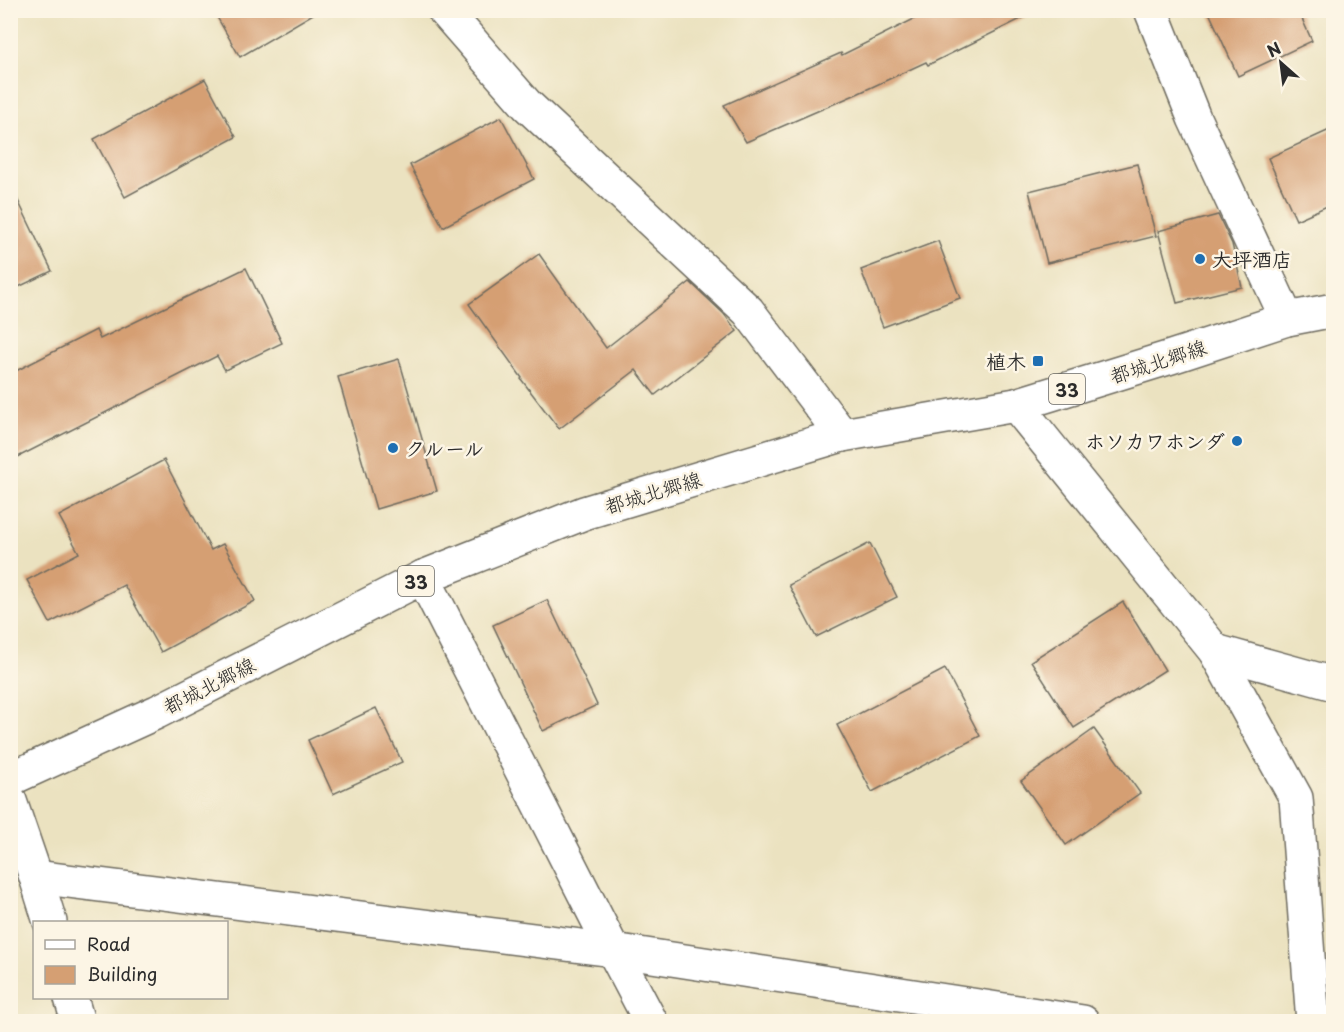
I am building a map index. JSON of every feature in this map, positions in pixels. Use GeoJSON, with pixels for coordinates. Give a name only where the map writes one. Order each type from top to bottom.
{"type":"FeatureCollection","features":[{"type":"Feature","properties":{"kind":"street"},"geometry":{"type":"LineString","coordinates":[[444,10],[527,105],[747,311],[842,435]]}},
{"type":"Feature","properties":{"kind":"street"},"geometry":{"type":"LineString","coordinates":[[1151,10],[1194,118],[1287,319]]}},
{"type":"Feature","properties":{"kind":"street","name":"都城北郷線"},"geometry":{"type":"LineString","coordinates":[[10,779],[157,712],[423,577],[584,513],[842,435],[1016,405],[1287,319],[1334,310]]}},
{"type":"Feature","properties":{"kind":"street"},"geometry":{"type":"LineString","coordinates":[[1016,405],[1215,651],[1296,798],[1313,1022]]}},
{"type":"Feature","properties":{"kind":"street"},"geometry":{"type":"LineString","coordinates":[[423,577],[651,1022]]}},
{"type":"Feature","properties":{"kind":"street"},"geometry":{"type":"LineString","coordinates":[[1215,651],[1334,684]]}},
{"type":"Feature","properties":{"kind":"street"},"geometry":{"type":"LineString","coordinates":[[10,801],[50,921]]}},
{"type":"Feature","properties":{"kind":"street"},"geometry":{"type":"LineString","coordinates":[[36,877],[613,950],[1083,1022]]}},
{"type":"Feature","properties":{"kind":"street"},"geometry":{"type":"LineString","coordinates":[[71,999],[78,1022]]}},
{"type":"Feature","properties":{"kind":"building"},"geometry":{"type":"Polygon","coordinates":[[[213,10],[320,10],[240,57],[213,10]]]}},
{"type":"Feature","properties":{"kind":"building"},"geometry":{"type":"Polygon","coordinates":[[[932,10],[1039,10],[928,65],[926,62],[746,142],[724,105],[841,53],[842,55],[932,10]]]}},
{"type":"Feature","properties":{"kind":"building"},"geometry":{"type":"Polygon","coordinates":[[[1208,10],[1298,10],[1312,41],[1238,76],[1208,10]]]}},
{"type":"Feature","properties":{"kind":"building"},"geometry":{"type":"Polygon","coordinates":[[[205,79],[236,137],[125,197],[94,139],[205,79]]]}},
{"type":"Feature","properties":{"kind":"building"},"geometry":{"type":"Polygon","coordinates":[[[501,117],[534,179],[443,227],[410,165],[501,117]]]}},
{"type":"Feature","properties":{"kind":"building"},"geometry":{"type":"Polygon","coordinates":[[[1334,128],[1334,203],[1296,220],[1268,158],[1334,128]]]}},
{"type":"Feature","properties":{"kind":"building"},"geometry":{"type":"Polygon","coordinates":[[[1137,164],[1156,236],[1047,263],[1029,191],[1137,164]]]}},
{"type":"Feature","properties":{"kind":"building"},"geometry":{"type":"Polygon","coordinates":[[[10,184],[52,271],[10,291],[10,184]]]}},
{"type":"Feature","properties":{"kind":"building","name":"大坪酒店"},"geometry":{"type":"Polygon","coordinates":[[[1218,215],[1232,244],[1242,287],[1177,303],[1158,231],[1218,215]]]}},
{"type":"Feature","properties":{"kind":"building"},"geometry":{"type":"Polygon","coordinates":[[[938,241],[960,298],[883,327],[861,270],[938,241]]]}},
{"type":"Feature","properties":{"kind":"building"},"geometry":{"type":"Polygon","coordinates":[[[539,254],[606,348],[690,282],[724,314],[737,331],[655,395],[636,370],[559,429],[469,304],[539,254]]]}},
{"type":"Feature","properties":{"kind":"building"},"geometry":{"type":"Polygon","coordinates":[[[246,268],[282,343],[225,370],[217,356],[10,461],[10,374],[96,330],[100,339],[246,268]]]}},
{"type":"Feature","properties":{"kind":"building"},"geometry":{"type":"Polygon","coordinates":[[[399,359],[437,491],[376,509],[338,377],[399,359]]]}},
{"type":"Feature","properties":{"kind":"building"},"geometry":{"type":"Polygon","coordinates":[[[164,460],[211,550],[223,544],[255,601],[161,652],[124,585],[50,623],[27,580],[79,553],[59,516],[164,460]]]}},
{"type":"Feature","properties":{"kind":"building"},"geometry":{"type":"Polygon","coordinates":[[[870,543],[897,597],[816,637],[789,585],[870,543]]]}},
{"type":"Feature","properties":{"kind":"building"},"geometry":{"type":"Polygon","coordinates":[[[547,600],[597,705],[543,731],[493,625],[547,600]]]}},
{"type":"Feature","properties":{"kind":"building"},"geometry":{"type":"Polygon","coordinates":[[[1123,602],[1165,670],[1074,728],[1031,661],[1123,602]]]}},
{"type":"Feature","properties":{"kind":"building"},"geometry":{"type":"Polygon","coordinates":[[[945,669],[980,736],[872,792],[837,725],[945,669]]]}},
{"type":"Feature","properties":{"kind":"building"},"geometry":{"type":"Polygon","coordinates":[[[376,708],[402,762],[333,794],[308,740],[376,708]]]}},
{"type":"Feature","properties":{"kind":"building"},"geometry":{"type":"Polygon","coordinates":[[[1094,729],[1140,793],[1066,845],[1021,781],[1094,729]]]}},
{"type":"Feature","properties":{"kind":"place","name":"大坪酒店"},"geometry":{"type":"Point","coordinates":[1200,259]}},
{"type":"Feature","properties":{"kind":"place","name":"植木"},"geometry":{"type":"Point","coordinates":[1038,361]}},
{"type":"Feature","properties":{"kind":"place","name":"ホソカワホンダ"},"geometry":{"type":"Point","coordinates":[1237,441]}},
{"type":"Feature","properties":{"kind":"place","name":"クルール"},"geometry":{"type":"Point","coordinates":[393,448]}}]}
